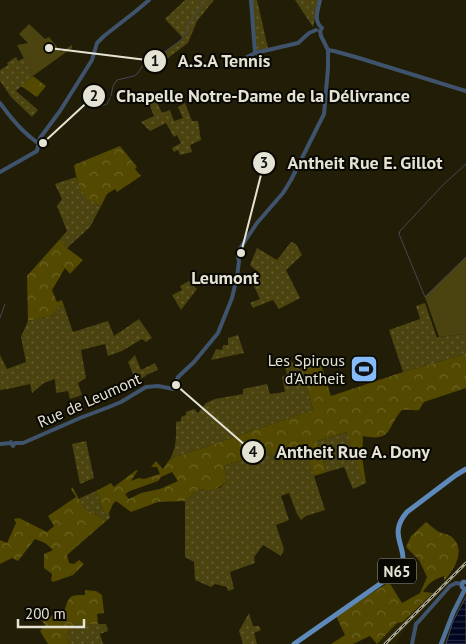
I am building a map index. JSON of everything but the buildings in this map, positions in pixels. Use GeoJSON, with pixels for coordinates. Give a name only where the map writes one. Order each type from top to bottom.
{"type":"FeatureCollection","features":[{"type":"Feature","properties":{"kind":"main road","name":"N65"},"geometry":{"type":"LineString","coordinates":[[294,644],[397,572],[403,560],[397,530],[404,516],[456,474],[466,469]]}},
{"type":"Feature","properties":{"kind":"main road"},"geometry":{"type":"LineString","coordinates":[[441,644],[448,623],[465,586]]}},
{"type":"Feature","properties":{"kind":"street"},"geometry":{"type":"LineString","coordinates":[[0,172],[37,151],[40,138],[60,111],[92,60],[97,43],[149,0]]}},
{"type":"Feature","properties":{"kind":"street"},"geometry":{"type":"LineString","coordinates":[[251,0],[255,53]]}},
{"type":"Feature","properties":{"kind":"street"},"geometry":{"type":"LineString","coordinates":[[320,0],[317,20],[319,25],[316,27],[328,50],[466,91]]}},
{"type":"Feature","properties":{"kind":"street"},"geometry":{"type":"LineString","coordinates":[[225,65],[255,53],[298,43],[309,33],[318,31]]}},
{"type":"Feature","properties":{"kind":"street","name":"Rue de Leumont"},"geometry":{"type":"LineString","coordinates":[[0,444],[23,442],[121,402],[146,387],[158,386],[174,389],[178,377],[194,362],[218,333],[232,298],[237,277],[239,261],[237,253],[257,224],[283,193],[324,114],[328,50]]}},
{"type":"Feature","properties":{"kind":"street"},"geometry":{"type":"LineString","coordinates":[[0,103],[9,115],[38,143]]}},
{"type":"Feature","properties":{"kind":"street"},"geometry":{"type":"LineString","coordinates":[[412,644],[416,624],[450,586],[456,583],[465,586]]}},
{"type":"Feature","properties":{"kind":"shaded area"},"geometry":{"type":"Polygon","coordinates":[[[185,0],[214,0],[197,21],[188,43],[164,61],[159,57],[183,38],[165,19],[185,0]]]}},
{"type":"Feature","properties":{"kind":"shaded area"},"geometry":{"type":"Polygon","coordinates":[[[251,0],[257,0],[268,48],[256,51],[251,0]]]}},
{"type":"Feature","properties":{"kind":"shaded area"},"geometry":{"type":"Polygon","coordinates":[[[295,0],[319,0],[313,27],[295,0]]]}},
{"type":"Feature","properties":{"kind":"shaded area"},"geometry":{"type":"Polygon","coordinates":[[[29,24],[45,39],[49,37],[61,52],[72,45],[72,48],[33,76],[17,45],[28,43],[19,34],[29,24]]]}},
{"type":"Feature","properties":{"kind":"shaded area"},"geometry":{"type":"Polygon","coordinates":[[[16,57],[18,61],[24,58],[33,76],[16,91],[38,110],[32,117],[11,97],[0,81],[0,70],[16,57]]]}},
{"type":"Feature","properties":{"kind":"shaded area"},"geometry":{"type":"Polygon","coordinates":[[[154,96],[162,113],[170,110],[174,121],[183,118],[178,107],[185,103],[192,121],[198,121],[201,140],[190,145],[192,152],[180,155],[178,150],[174,152],[172,148],[181,143],[177,135],[174,137],[166,123],[150,131],[141,122],[154,116],[147,99],[154,96]]]}},
{"type":"Feature","properties":{"kind":"shaded area"},"geometry":{"type":"Polygon","coordinates":[[[76,177],[85,194],[101,206],[90,227],[67,248],[60,239],[67,231],[57,206],[62,199],[55,184],[76,177]]]}},
{"type":"Feature","properties":{"kind":"shaded area"},"geometry":{"type":"Polygon","coordinates":[[[291,242],[296,244],[302,255],[286,270],[300,298],[279,309],[273,300],[253,308],[250,303],[260,299],[251,280],[260,274],[250,265],[257,248],[277,260],[291,242]]]}},
{"type":"Feature","properties":{"kind":"shaded area"},"geometry":{"type":"Polygon","coordinates":[[[466,257],[466,334],[439,337],[425,297],[466,257]]]}},
{"type":"Feature","properties":{"kind":"shaded area"},"geometry":{"type":"Polygon","coordinates":[[[189,281],[197,289],[181,310],[172,295],[182,290],[180,286],[189,281]]]}},
{"type":"Feature","properties":{"kind":"shaded area"},"geometry":{"type":"Polygon","coordinates":[[[425,303],[437,338],[466,334],[466,354],[403,372],[389,330],[420,319],[416,306],[425,303]]]}},
{"type":"Feature","properties":{"kind":"shaded area"},"geometry":{"type":"Polygon","coordinates":[[[64,306],[73,332],[108,321],[114,336],[139,319],[152,338],[146,342],[142,339],[122,351],[108,356],[105,344],[81,350],[86,378],[78,383],[82,395],[70,399],[68,391],[56,393],[55,379],[44,383],[32,393],[30,384],[0,390],[0,355],[7,369],[26,362],[21,337],[28,321],[53,315],[58,307],[64,306]]]}},
{"type":"Feature","properties":{"kind":"shaded area"},"geometry":{"type":"Polygon","coordinates":[[[238,335],[244,353],[211,360],[216,349],[222,350],[223,345],[228,345],[228,338],[238,335]]]}},
{"type":"Feature","properties":{"kind":"shaded area"},"geometry":{"type":"Polygon","coordinates":[[[135,355],[141,370],[155,363],[158,370],[136,381],[128,362],[135,355]]]}},
{"type":"Feature","properties":{"kind":"shaded area"},"geometry":{"type":"Polygon","coordinates":[[[289,356],[292,363],[296,362],[299,369],[304,368],[313,410],[170,459],[175,445],[176,422],[181,421],[181,417],[186,415],[186,412],[194,409],[198,413],[206,403],[215,399],[243,394],[243,389],[267,384],[270,394],[285,392],[282,377],[287,374],[283,359],[289,356]]]}},
{"type":"Feature","properties":{"kind":"shaded area"},"geometry":{"type":"Polygon","coordinates":[[[348,432],[364,484],[353,489],[344,467],[327,472],[317,441],[348,432]]]}},
{"type":"Feature","properties":{"kind":"shaded area"},"geometry":{"type":"Polygon","coordinates":[[[86,441],[94,478],[80,484],[72,444],[86,441]]]}},
{"type":"Feature","properties":{"kind":"shaded area"},"geometry":{"type":"Polygon","coordinates":[[[304,445],[325,510],[306,516],[301,520],[289,493],[281,496],[289,520],[276,525],[284,549],[281,556],[263,545],[254,557],[255,563],[230,572],[234,589],[228,591],[227,587],[215,584],[211,587],[195,580],[194,562],[185,557],[185,501],[200,489],[220,488],[227,481],[224,466],[265,453],[275,453],[304,445]]]}},
{"type":"Feature","properties":{"kind":"shaded area"},"geometry":{"type":"Polygon","coordinates":[[[96,491],[104,513],[109,513],[110,518],[106,521],[83,507],[78,499],[96,491]]]}},
{"type":"Feature","properties":{"kind":"shaded area"},"geometry":{"type":"Polygon","coordinates":[[[466,559],[466,566],[408,625],[395,644],[377,644],[397,623],[404,622],[466,559]]]}},
{"type":"Feature","properties":{"kind":"shaded area"},"geometry":{"type":"Polygon","coordinates":[[[249,613],[253,626],[259,626],[261,630],[254,633],[257,644],[243,644],[239,631],[249,613]]]}},
{"type":"Feature","properties":{"kind":"shaded area"},"geometry":{"type":"Polygon","coordinates":[[[77,624],[106,624],[108,631],[100,634],[103,644],[69,644],[67,641],[69,629],[77,624]]]}},
{"type":"Feature","properties":{"kind":"green space"},"geometry":{"type":"Polygon","coordinates":[[[33,76],[46,86],[37,97],[21,86],[33,76]]]}},
{"type":"Feature","properties":{"kind":"green space"},"geometry":{"type":"Polygon","coordinates":[[[120,146],[137,167],[135,169],[141,176],[117,192],[115,189],[107,194],[101,206],[89,200],[80,189],[74,165],[120,146]]]}},
{"type":"Feature","properties":{"kind":"green space"},"geometry":{"type":"Polygon","coordinates":[[[60,239],[67,248],[83,260],[70,274],[65,268],[52,290],[57,302],[62,300],[64,306],[58,307],[53,315],[28,321],[27,276],[60,239]]]}},
{"type":"Feature","properties":{"kind":"green space"},"geometry":{"type":"Polygon","coordinates":[[[466,354],[466,388],[424,402],[419,410],[402,410],[384,435],[379,437],[363,436],[362,457],[366,483],[364,484],[347,432],[317,441],[327,472],[314,476],[303,445],[275,453],[265,453],[224,466],[227,481],[224,484],[211,490],[200,489],[185,501],[158,502],[131,512],[116,501],[109,513],[104,513],[96,491],[111,483],[114,487],[135,471],[138,470],[131,481],[160,474],[157,467],[151,467],[156,461],[163,469],[170,459],[313,410],[304,368],[321,364],[331,396],[403,372],[466,354]],[[172,472],[161,477],[158,481],[125,494],[129,499],[178,481],[172,472]]]}},
{"type":"Feature","properties":{"kind":"green space"},"geometry":{"type":"Polygon","coordinates":[[[73,488],[83,507],[106,521],[67,555],[69,563],[74,564],[79,560],[84,564],[73,575],[53,582],[51,580],[52,574],[44,568],[44,554],[53,550],[45,543],[35,539],[18,561],[12,558],[0,564],[0,540],[7,543],[16,523],[14,519],[19,518],[47,532],[54,526],[48,516],[76,497],[71,489],[73,488]]]}},
{"type":"Feature","properties":{"kind":"green space"},"geometry":{"type":"Polygon","coordinates":[[[426,522],[439,532],[451,537],[457,543],[459,554],[455,566],[448,577],[444,581],[444,576],[429,584],[423,592],[433,593],[403,622],[397,623],[377,644],[370,636],[353,644],[331,644],[345,635],[336,616],[389,582],[402,603],[420,593],[427,577],[419,560],[406,547],[411,536],[426,522]]]}},
{"type":"Feature","properties":{"kind":"green space"},"geometry":{"type":"Polygon","coordinates":[[[85,590],[96,591],[102,595],[104,613],[97,614],[98,624],[77,624],[69,629],[67,641],[69,644],[48,644],[40,631],[45,625],[42,621],[65,609],[69,598],[85,595],[85,590]]]}},
{"type":"Feature","properties":{"kind":"water"},"geometry":{"type":"Polygon","coordinates":[[[466,597],[466,644],[446,644],[453,621],[466,597]]]}},
{"type":"Feature","properties":{"kind":"waterway"},"geometry":{"type":"LineString","coordinates":[[111,96],[113,86],[117,80],[134,76],[143,65],[181,40],[204,0]]}},
{"type":"Feature","properties":{"kind":"waterway"},"geometry":{"type":"LineString","coordinates":[[102,106],[107,104],[110,98]]}},
{"type":"Feature","properties":{"kind":"waterway"},"geometry":{"type":"LineString","coordinates":[[466,164],[443,185],[399,234],[425,297],[466,257]]}},
{"type":"Feature","properties":{"kind":"waterway"},"geometry":{"type":"LineString","coordinates":[[0,318],[5,304]]}},
{"type":"Feature","properties":{"kind":"railway"},"geometry":{"type":"LineString","coordinates":[[385,644],[466,563]]}},
{"type":"Feature","properties":{"kind":"place","name":"A.S.A Tennis"},"geometry":{"type":"Point","coordinates":[49,48]}},
{"type":"Feature","properties":{"kind":"place","name":"Chapelle Notre-Dame de la Délivrance"},"geometry":{"type":"Point","coordinates":[43,143]}},
{"type":"Feature","properties":{"kind":"place","name":"Antheit Rue E. Gillot"},"geometry":{"type":"Point","coordinates":[241,253]}},
{"type":"Feature","properties":{"kind":"place","name":"Les Spirous d'Antheit"},"geometry":{"type":"Point","coordinates":[364,369]}},
{"type":"Feature","properties":{"kind":"place","name":"Antheit Rue A. Dony"},"geometry":{"type":"Point","coordinates":[176,385]}},
{"type":"Feature","properties":{"kind":"district","name":"Leumont"},"geometry":{"type":"Point","coordinates":[225,277]}}]}
